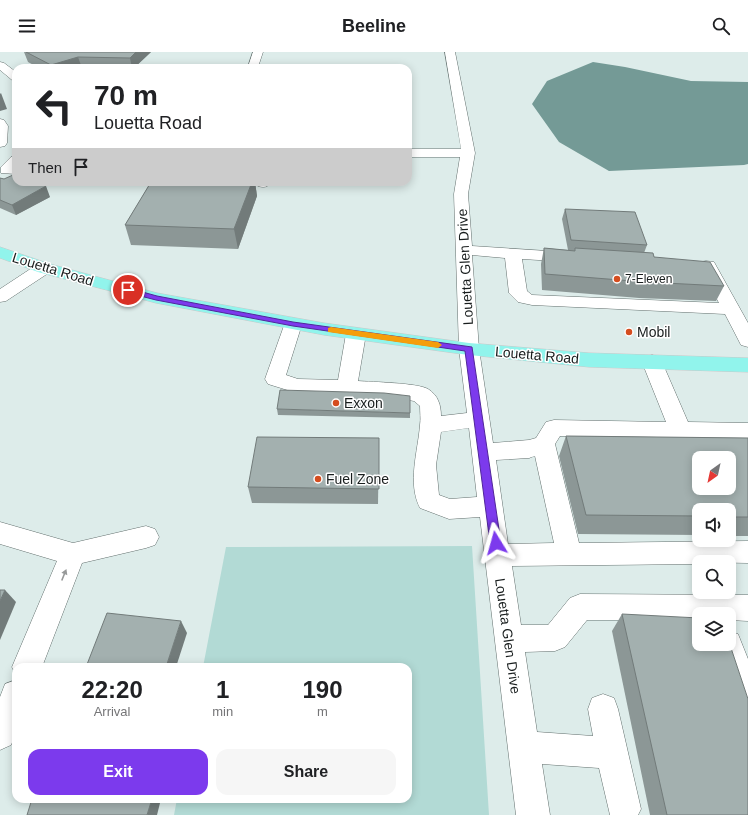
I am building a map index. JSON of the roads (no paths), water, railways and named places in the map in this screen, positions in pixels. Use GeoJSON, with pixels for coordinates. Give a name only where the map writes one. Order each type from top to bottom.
{"type":"FeatureCollection","features":[{"type":"Feature","properties":{"kind":"main road","name":"Louetta Road"},"geometry":{"type":"LineString","coordinates":[[0,252],[44,268],[156,298],[293,324],[356,334],[469,349],[590,360],[748,365]]}},
{"type":"Feature","properties":{"kind":"street"},"geometry":{"type":"LineString","coordinates":[[254,64],[258,52]]}},
{"type":"Feature","properties":{"kind":"street","name":"Louetta Glen Drive"},"geometry":{"type":"LineString","coordinates":[[450,52],[468,153],[461,194],[469,349],[533,815]]}},
{"type":"Feature","properties":{"kind":"street"},"geometry":{"type":"LineString","coordinates":[[0,65],[12,75]]}},
{"type":"Feature","properties":{"kind":"street"},"geometry":{"type":"LineString","coordinates":[[0,149],[12,149]]}},
{"type":"Feature","properties":{"kind":"street"},"geometry":{"type":"LineString","coordinates":[[412,152],[468,153]]}},
{"type":"Feature","properties":{"kind":"street"},"geometry":{"type":"LineString","coordinates":[[12,164],[6,170],[12,170]]}},
{"type":"Feature","properties":{"kind":"street"},"geometry":{"type":"LineString","coordinates":[[464,250],[591,258]]}},
{"type":"Feature","properties":{"kind":"street"},"geometry":{"type":"LineString","coordinates":[[513,253],[518,293],[524,298],[532,300],[731,309]]}},
{"type":"Feature","properties":{"kind":"street"},"geometry":{"type":"LineString","coordinates":[[692,265],[708,266],[748,341]]}},
{"type":"Feature","properties":{"kind":"street"},"geometry":{"type":"LineString","coordinates":[[0,297],[44,268]]}},
{"type":"Feature","properties":{"kind":"street"},"geometry":{"type":"LineString","coordinates":[[293,324],[275,379],[297,386],[397,391],[420,394],[430,404],[431,424],[425,465],[428,501],[449,508],[491,506]]}},
{"type":"Feature","properties":{"kind":"street"},"geometry":{"type":"LineString","coordinates":[[347,388],[356,334]]}},
{"type":"Feature","properties":{"kind":"street"},"geometry":{"type":"LineString","coordinates":[[652,362],[680,430]]}},
{"type":"Feature","properties":{"kind":"street"},"geometry":{"type":"LineString","coordinates":[[431,424],[479,419]]}},
{"type":"Feature","properties":{"kind":"street"},"geometry":{"type":"LineString","coordinates":[[483,452],[529,449],[544,444],[554,428],[748,431]]}},
{"type":"Feature","properties":{"kind":"street"},"geometry":{"type":"LineString","coordinates":[[544,444],[569,554]]}},
{"type":"Feature","properties":{"kind":"street"},"geometry":{"type":"LineString","coordinates":[[0,533],[73,554],[146,537]]}},
{"type":"Feature","properties":{"kind":"street"},"geometry":{"type":"LineString","coordinates":[[497,555],[748,552]]}},
{"type":"Feature","properties":{"kind":"street"},"geometry":{"type":"LineString","coordinates":[[29,663],[73,554]]}},
{"type":"Feature","properties":{"kind":"street"},"geometry":{"type":"LineString","coordinates":[[509,639],[555,638],[580,607],[692,610]]}},
{"type":"Feature","properties":{"kind":"street"},"geometry":{"type":"LineString","coordinates":[[736,609],[748,608]]}},
{"type":"Feature","properties":{"kind":"street"},"geometry":{"type":"LineString","coordinates":[[731,651],[748,698]]}},
{"type":"Feature","properties":{"kind":"street"},"geometry":{"type":"LineString","coordinates":[[0,734],[12,705]]}},
{"type":"Feature","properties":{"kind":"street"},"geometry":{"type":"LineString","coordinates":[[603,709],[624,809]]}},
{"type":"Feature","properties":{"kind":"street"},"geometry":{"type":"LineString","coordinates":[[524,747],[612,753]]}},
{"type":"Feature","properties":{"kind":"place","name":"7-Eleven"},"geometry":{"type":"Point","coordinates":[617,279]}},
{"type":"Feature","properties":{"kind":"place","name":"Mobil"},"geometry":{"type":"Point","coordinates":[629,332]}},
{"type":"Feature","properties":{"kind":"place","name":"Exxon"},"geometry":{"type":"Point","coordinates":[336,403]}},
{"type":"Feature","properties":{"kind":"place","name":"Fuel Zone"},"geometry":{"type":"Point","coordinates":[318,479]}}]}
